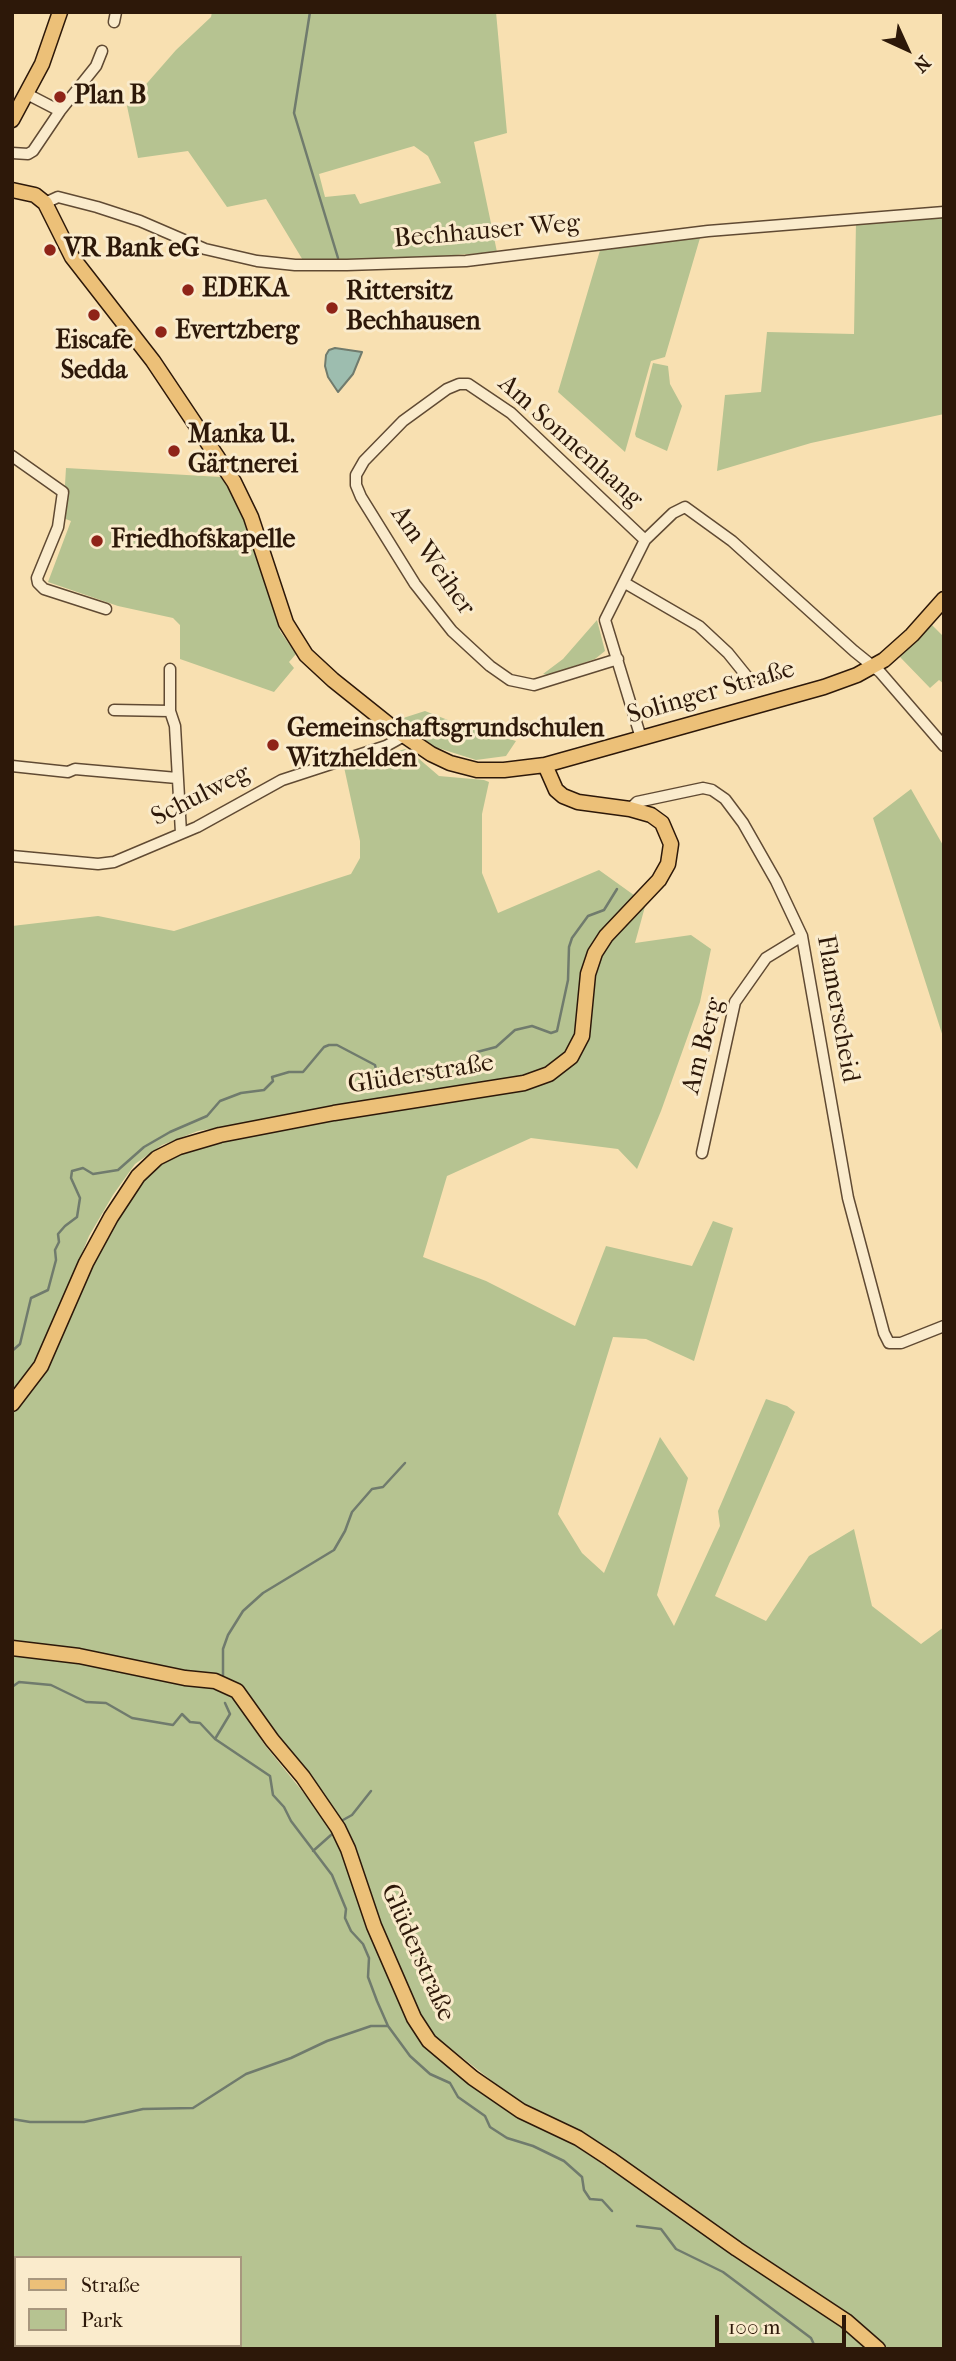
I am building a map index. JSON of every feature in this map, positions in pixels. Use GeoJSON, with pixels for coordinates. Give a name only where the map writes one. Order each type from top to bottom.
{"type":"FeatureCollection","features":[{"type":"Feature","properties":{"kind":"main road"},"geometry":{"type":"LineString","coordinates":[[12,120],[45,55],[60,12]]}},
{"type":"Feature","properties":{"kind":"main road"},"geometry":{"type":"LineString","coordinates":[[12,190],[35,195],[44,203]]}},
{"type":"Feature","properties":{"kind":"main road","name":"Solinger Straße"},"geometry":{"type":"LineString","coordinates":[[44,203],[72,257],[153,361],[234,482],[251,517],[294,639],[306,655],[333,680],[431,754],[463,767],[504,770],[545,765],[824,687],[873,667],[912,635],[944,599]]}},
{"type":"Feature","properties":{"kind":"main road","name":"Glüderstraße"},"geometry":{"type":"LineString","coordinates":[[12,1404],[41,1366],[86,1263],[111,1217],[138,1176],[157,1158],[179,1147],[220,1135],[334,1113],[524,1083],[549,1074],[565,1062],[582,1036],[588,974],[595,953],[606,936],[653,888],[668,864],[671,844],[662,823],[651,815],[630,809],[578,803],[563,796],[556,790],[545,765]]}},
{"type":"Feature","properties":{"kind":"main road","name":"Glüderstraße"},"geometry":{"type":"LineString","coordinates":[[12,1648],[79,1656],[185,1678],[215,1681],[237,1691],[338,1828],[379,1938],[414,2018],[429,2041],[473,2078],[521,2110],[578,2138],[610,2159],[737,2249],[846,2321],[878,2349]]}},
{"type":"Feature","properties":{"kind":"street"},"geometry":{"type":"LineString","coordinates":[[12,153],[28,154],[33,151],[60,111],[96,66],[102,51]]}},
{"type":"Feature","properties":{"kind":"street"},"geometry":{"type":"LineString","coordinates":[[27,94],[60,111]]}},
{"type":"Feature","properties":{"kind":"street","name":"Bechhauser Weg"},"geometry":{"type":"LineString","coordinates":[[44,203],[58,197],[140,221],[205,248],[257,261],[295,265],[466,261],[708,231],[944,212]]}},
{"type":"Feature","properties":{"kind":"street","name":"Am Sonnenhang"},"geometry":{"type":"LineString","coordinates":[[364,461],[403,421],[430,400],[447,389],[468,384],[511,413],[645,540]]}},
{"type":"Feature","properties":{"kind":"street"},"geometry":{"type":"LineString","coordinates":[[12,456],[63,492],[58,527],[37,578],[38,583],[44,589],[106,609]]}},
{"type":"Feature","properties":{"kind":"street","name":"Am Weiher"},"geometry":{"type":"LineString","coordinates":[[364,461],[356,475],[356,485],[402,566],[452,631],[490,666],[510,680],[534,685],[618,659]]}},
{"type":"Feature","properties":{"kind":"street"},"geometry":{"type":"LineString","coordinates":[[641,738],[605,620],[610,605],[625,583],[645,540],[673,513],[685,508],[732,541],[880,672],[944,746]]}},
{"type":"Feature","properties":{"kind":"street"},"geometry":{"type":"LineString","coordinates":[[625,583],[699,626],[721,646],[749,680]]}},
{"type":"Feature","properties":{"kind":"street"},"geometry":{"type":"LineString","coordinates":[[170,669],[170,711],[175,726],[181,833]]}},
{"type":"Feature","properties":{"kind":"street"},"geometry":{"type":"LineString","coordinates":[[114,710],[170,711]]}},
{"type":"Feature","properties":{"kind":"street","name":"Schulweg"},"geometry":{"type":"LineString","coordinates":[[12,856],[61,862],[114,862],[197,827],[282,780],[386,746],[404,736]]}},
{"type":"Feature","properties":{"kind":"street"},"geometry":{"type":"LineString","coordinates":[[12,766],[177,778]]}},
{"type":"Feature","properties":{"kind":"street","name":"Flamerscheid"},"geometry":{"type":"LineString","coordinates":[[630,809],[637,802],[703,788],[719,793],[743,823],[776,881],[802,936],[848,1198],[884,1333],[889,1343],[901,1343],[944,1326]]}},
{"type":"Feature","properties":{"kind":"street","name":"Am Berg"},"geometry":{"type":"LineString","coordinates":[[702,1153],[735,1002],[771,953],[802,936]]}},
{"type":"Feature","properties":{"kind":"green space"},"geometry":{"type":"Polygon","coordinates":[[[212,12],[496,12],[507,133],[474,142],[497,252],[304,262],[266,199],[227,207],[188,151],[138,158],[127,106],[176,50],[211,17],[212,12]],[[414,146],[319,174],[325,197],[355,194],[360,204],[441,183],[428,156],[414,146]]]}},
{"type":"Feature","properties":{"kind":"green space"},"geometry":{"type":"Polygon","coordinates":[[[944,216],[944,414],[811,443],[717,471],[725,395],[761,392],[767,332],[854,334],[856,222],[944,216]]]}},
{"type":"Feature","properties":{"kind":"green space"},"geometry":{"type":"Polygon","coordinates":[[[700,238],[665,357],[651,361],[625,452],[558,392],[601,247],[700,238]]]}},
{"type":"Feature","properties":{"kind":"green space"},"geometry":{"type":"Polygon","coordinates":[[[653,363],[668,366],[670,384],[682,406],[667,451],[636,437],[635,434],[653,363]]]}},
{"type":"Feature","properties":{"kind":"green space"},"geometry":{"type":"Polygon","coordinates":[[[66,468],[221,477],[237,503],[251,538],[280,631],[296,654],[289,662],[294,668],[274,692],[180,659],[180,625],[173,618],[118,606],[48,582],[71,521],[63,518],[66,468]]]}},
{"type":"Feature","properties":{"kind":"green space"},"geometry":{"type":"Polygon","coordinates":[[[597,620],[605,651],[595,659],[548,675],[543,674],[563,659],[597,620]]]}},
{"type":"Feature","properties":{"kind":"green space"},"geometry":{"type":"Polygon","coordinates":[[[932,625],[944,637],[944,684],[939,680],[930,688],[900,657],[932,625]]]}},
{"type":"Feature","properties":{"kind":"green space"},"geometry":{"type":"Polygon","coordinates":[[[425,711],[516,741],[506,756],[476,760],[435,747],[397,720],[425,711]]]}},
{"type":"Feature","properties":{"kind":"green space"},"geometry":{"type":"Polygon","coordinates":[[[405,749],[439,776],[489,782],[482,814],[482,873],[498,913],[599,870],[638,898],[601,933],[576,1037],[569,1050],[547,1068],[524,1077],[198,1131],[162,1145],[135,1164],[113,1195],[89,1236],[49,1334],[31,1369],[12,1394],[12,926],[98,916],[174,931],[351,874],[360,858],[360,841],[344,767],[405,749]]]}},
{"type":"Feature","properties":{"kind":"green space"},"geometry":{"type":"Polygon","coordinates":[[[911,789],[944,847],[944,1040],[873,818],[911,789]]]}},
{"type":"Feature","properties":{"kind":"green space"},"geometry":{"type":"Polygon","coordinates":[[[646,903],[635,943],[691,935],[711,949],[700,1002],[637,1169],[618,1149],[531,1138],[447,1176],[423,1257],[486,1281],[575,1326],[606,1246],[692,1266],[713,1221],[733,1228],[694,1361],[646,1339],[613,1337],[558,1514],[582,1553],[604,1573],[660,1437],[688,1478],[657,1595],[674,1626],[720,1526],[718,1511],[766,1399],[787,1406],[795,1412],[715,1596],[766,1621],[809,1556],[854,1529],[872,1606],[921,1644],[944,1627],[944,2349],[885,2349],[788,2275],[579,2131],[515,2099],[431,2033],[422,2021],[377,1920],[360,1869],[243,1687],[235,1681],[216,1676],[99,1653],[12,1643],[12,1412],[33,1390],[52,1357],[98,1251],[134,1192],[155,1167],[175,1154],[208,1143],[564,1070],[590,1001],[598,957],[646,903]]]}},
{"type":"Feature","properties":{"kind":"green space"},"geometry":{"type":"Polygon","coordinates":[[[12,1654],[121,1670],[212,1688],[236,1700],[264,1744],[324,1818],[339,1846],[364,1921],[415,2032],[567,2140],[831,2319],[866,2349],[12,2349],[12,1654]]]}},
{"type":"Feature","properties":{"kind":"shaded area"},"geometry":{"type":"Polygon","coordinates":[[[335,348],[362,352],[353,374],[338,392],[328,377],[325,366],[326,355],[329,350],[335,348]]]}},
{"type":"Feature","properties":{"kind":"waterway"},"geometry":{"type":"LineString","coordinates":[[310,12],[294,113],[338,258]]}},
{"type":"Feature","properties":{"kind":"waterway"},"geometry":{"type":"LineString","coordinates":[[12,1351],[20,1344],[31,1298],[48,1290],[56,1260],[58,1234],[77,1217],[80,1198],[71,1178],[72,1171],[83,1168],[93,1174],[118,1170],[144,1147],[207,1116],[220,1101],[241,1093],[264,1090],[273,1081],[272,1077],[289,1072],[303,1072],[324,1047],[329,1045],[337,1045],[375,1065],[379,1081],[388,1085],[394,1076],[420,1076],[442,1066],[470,1061],[477,1052],[496,1047],[515,1030],[532,1026],[551,1033],[557,1031],[568,980],[569,947],[572,938],[588,916],[604,910],[617,889]]}},
{"type":"Feature","properties":{"kind":"waterway"},"geometry":{"type":"LineString","coordinates":[[223,1676],[223,1649],[243,1611],[263,1593],[334,1550],[352,1512],[372,1489],[383,1487],[405,1463]]}},
{"type":"Feature","properties":{"kind":"waterway"},"geometry":{"type":"LineString","coordinates":[[12,1687],[19,1682],[51,1685],[86,1702],[106,1703],[132,1718],[173,1725],[182,1714],[190,1722],[200,1723],[215,1739],[270,1776],[273,1795],[332,1875],[346,1909],[345,1918],[369,1958],[368,1977],[377,2001],[388,2026],[410,2056],[430,2074],[450,2083],[458,2097],[485,2116],[490,2127],[507,2138],[533,2146],[564,2161],[582,2177],[584,2190],[590,2199],[602,2200],[612,2211]]}},
{"type":"Feature","properties":{"kind":"waterway"},"geometry":{"type":"LineString","coordinates":[[215,1739],[230,1714],[225,1703]]}},
{"type":"Feature","properties":{"kind":"waterway"},"geometry":{"type":"LineString","coordinates":[[343,1820],[352,1815],[371,1791]]}},
{"type":"Feature","properties":{"kind":"waterway"},"geometry":{"type":"LineString","coordinates":[[313,1851],[331,1835]]}},
{"type":"Feature","properties":{"kind":"waterway"},"geometry":{"type":"LineString","coordinates":[[12,2119],[30,2122],[84,2122],[143,2109],[193,2108],[246,2074],[371,2026],[387,2026]]}},
{"type":"Feature","properties":{"kind":"waterway"},"geometry":{"type":"LineString","coordinates":[[637,2226],[661,2229],[676,2249],[723,2272],[811,2338],[816,2349]]}},
{"type":"Feature","properties":{"kind":"place","name":"Plan B"},"geometry":{"type":"Point","coordinates":[60,97]}},
{"type":"Feature","properties":{"kind":"place","name":"VR Bank eG"},"geometry":{"type":"Point","coordinates":[50,250]}},
{"type":"Feature","properties":{"kind":"place","name":"EDEKA"},"geometry":{"type":"Point","coordinates":[188,290]}},
{"type":"Feature","properties":{"kind":"place","name":"Rittersitz Bechhausen"},"geometry":{"type":"Point","coordinates":[332,308]}},
{"type":"Feature","properties":{"kind":"place","name":"Eiscafe Sedda"},"geometry":{"type":"Point","coordinates":[94,315]}},
{"type":"Feature","properties":{"kind":"place","name":"Evertzberg"},"geometry":{"type":"Point","coordinates":[161,332]}},
{"type":"Feature","properties":{"kind":"place","name":"Manka U. Gärtnerei"},"geometry":{"type":"Point","coordinates":[174,451]}},
{"type":"Feature","properties":{"kind":"place","name":"Friedhofskapelle"},"geometry":{"type":"Point","coordinates":[97,541]}},
{"type":"Feature","properties":{"kind":"place","name":"Gemeinschaftsgrundschulen Witzhelden"},"geometry":{"type":"Point","coordinates":[273,745]}}]}
